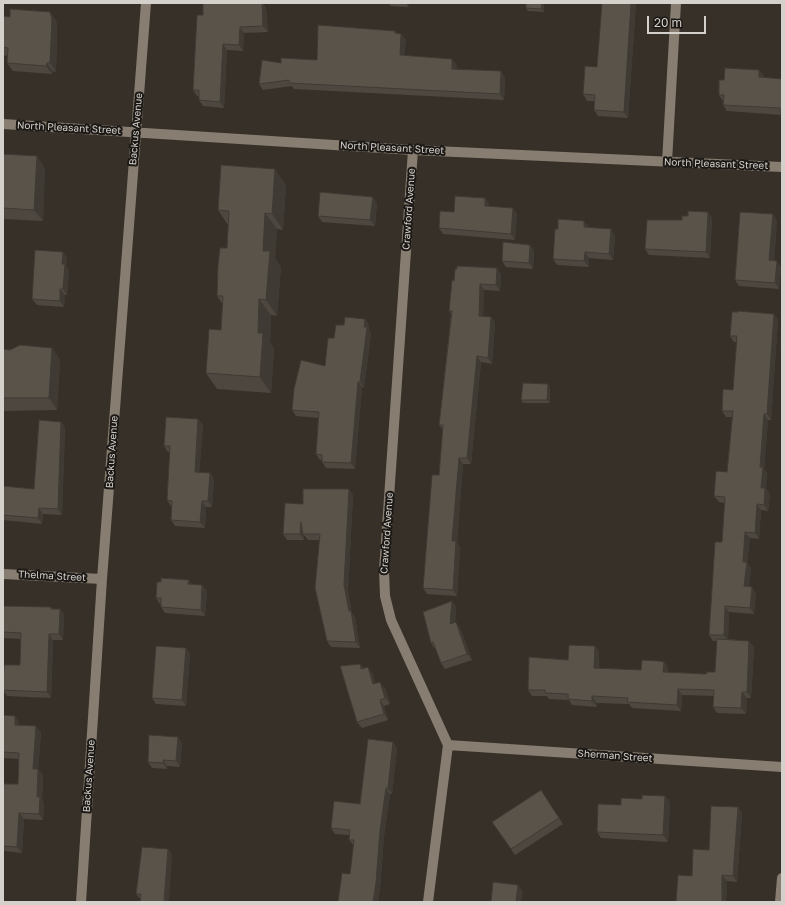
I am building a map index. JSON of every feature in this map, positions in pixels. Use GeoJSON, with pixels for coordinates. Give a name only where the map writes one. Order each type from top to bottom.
{"type":"FeatureCollection","features":[{"type":"Feature","properties":{"kind":"street","name":"Backus Avenue"},"geometry":{"type":"LineString","coordinates":[[81,902],[102,579],[146,3]]}},
{"type":"Feature","properties":{"kind":"street"},"geometry":{"type":"LineString","coordinates":[[667,162],[676,3]]}},
{"type":"Feature","properties":{"kind":"street","name":"North Pleasant Street"},"geometry":{"type":"LineString","coordinates":[[3,124],[136,131],[413,150],[782,167]]}},
{"type":"Feature","properties":{"kind":"street","name":"Crawford Avenue"},"geometry":{"type":"LineString","coordinates":[[413,150],[385,562],[385,596],[391,620],[448,745]]}},
{"type":"Feature","properties":{"kind":"street","name":"Thelma Street"},"geometry":{"type":"LineString","coordinates":[[3,574],[102,579]]}},
{"type":"Feature","properties":{"kind":"street"},"geometry":{"type":"LineString","coordinates":[[428,902],[448,745]]}},
{"type":"Feature","properties":{"kind":"street","name":"Sherman Street"},"geometry":{"type":"LineString","coordinates":[[448,745],[782,767]]}},
{"type":"Feature","properties":{"kind":"street"},"geometry":{"type":"LineString","coordinates":[[780,902],[782,878]]}},
{"type":"Feature","properties":{"kind":"building"},"geometry":{"type":"Polygon","coordinates":[[[203,3],[262,3],[263,26],[240,27],[239,45],[223,44],[220,102],[199,100],[199,90],[193,90],[197,15],[203,15],[203,3]]]}},
{"type":"Feature","properties":{"kind":"building"},"geometry":{"type":"Polygon","coordinates":[[[526,3],[542,3],[541,9],[526,8],[526,3]]]}},
{"type":"Feature","properties":{"kind":"building"},"geometry":{"type":"Polygon","coordinates":[[[602,3],[631,3],[624,112],[594,110],[595,95],[583,94],[585,66],[597,67],[602,3]]]}},
{"type":"Feature","properties":{"kind":"building"},"geometry":{"type":"Polygon","coordinates":[[[10,9],[50,12],[52,19],[50,63],[47,63],[46,66],[7,63],[8,48],[3,47],[3,16],[10,17],[10,9]]]}},
{"type":"Feature","properties":{"kind":"building"},"geometry":{"type":"Polygon","coordinates":[[[318,25],[395,31],[395,33],[401,34],[400,55],[452,59],[452,69],[501,71],[500,94],[289,83],[289,80],[259,84],[262,60],[281,63],[281,58],[317,60],[318,25]]]}},
{"type":"Feature","properties":{"kind":"building"},"geometry":{"type":"Polygon","coordinates":[[[725,68],[759,70],[759,77],[782,79],[782,112],[780,112],[780,108],[723,105],[724,95],[719,95],[719,80],[724,80],[725,68]]]}},
{"type":"Feature","properties":{"kind":"building"},"geometry":{"type":"Polygon","coordinates":[[[3,154],[37,156],[34,210],[3,208],[3,154]]]}},
{"type":"Feature","properties":{"kind":"building"},"geometry":{"type":"Polygon","coordinates":[[[221,165],[275,169],[272,214],[265,213],[263,251],[270,251],[266,300],[259,299],[258,333],[263,333],[260,377],[206,373],[209,329],[221,330],[223,296],[217,296],[218,265],[220,248],[227,248],[229,211],[218,210],[221,165]]]}},
{"type":"Feature","properties":{"kind":"building"},"geometry":{"type":"Polygon","coordinates":[[[320,192],[373,197],[370,220],[318,216],[320,192]]]}},
{"type":"Feature","properties":{"kind":"building"},"geometry":{"type":"Polygon","coordinates":[[[455,196],[485,198],[485,206],[513,208],[511,234],[439,228],[440,211],[454,212],[455,196]]]}},
{"type":"Feature","properties":{"kind":"building"},"geometry":{"type":"Polygon","coordinates":[[[688,211],[708,212],[706,252],[645,249],[647,220],[682,220],[682,216],[688,216],[688,211]]]}},
{"type":"Feature","properties":{"kind":"building"},"geometry":{"type":"Polygon","coordinates":[[[740,212],[773,214],[769,260],[777,261],[775,283],[735,280],[740,212]]]}},
{"type":"Feature","properties":{"kind":"building"},"geometry":{"type":"Polygon","coordinates":[[[558,219],[584,221],[584,227],[611,229],[609,254],[585,252],[584,261],[553,259],[555,229],[558,229],[558,219]]]}},
{"type":"Feature","properties":{"kind":"building"},"geometry":{"type":"Polygon","coordinates":[[[503,242],[530,245],[529,263],[502,261],[503,242]]]}},
{"type":"Feature","properties":{"kind":"building"},"geometry":{"type":"Polygon","coordinates":[[[35,250],[63,252],[62,264],[65,264],[63,289],[60,289],[60,301],[32,299],[35,250]]]}},
{"type":"Feature","properties":{"kind":"building"},"geometry":{"type":"Polygon","coordinates":[[[457,266],[497,268],[496,285],[480,284],[479,316],[491,317],[488,358],[477,356],[467,458],[459,458],[452,541],[456,541],[453,590],[423,588],[432,475],[439,475],[443,425],[439,425],[452,311],[449,311],[452,280],[454,281],[455,269],[457,269],[457,266]]]}},
{"type":"Feature","properties":{"kind":"building"},"geometry":{"type":"Polygon","coordinates":[[[738,311],[774,314],[767,414],[764,414],[760,467],[763,467],[761,488],[765,488],[764,505],[757,504],[755,533],[745,532],[743,562],[747,562],[744,586],[752,587],[750,608],[725,606],[724,635],[709,635],[715,542],[722,542],[725,497],[714,496],[716,471],[727,472],[733,411],[722,411],[723,389],[733,390],[737,336],[730,336],[732,312],[738,311]]]}},
{"type":"Feature","properties":{"kind":"building"},"geometry":{"type":"Polygon","coordinates":[[[345,317],[365,319],[364,327],[367,327],[360,382],[358,382],[351,463],[322,462],[322,455],[316,454],[319,412],[292,410],[294,389],[301,360],[325,366],[328,338],[334,338],[336,325],[344,325],[345,317]]]}},
{"type":"Feature","properties":{"kind":"building"},"geometry":{"type":"Polygon","coordinates":[[[20,345],[52,348],[49,398],[3,398],[3,349],[10,350],[20,345]]]}},
{"type":"Feature","properties":{"kind":"building"},"geometry":{"type":"Polygon","coordinates":[[[523,383],[548,384],[547,400],[521,400],[523,383]]]}},
{"type":"Feature","properties":{"kind":"building"},"geometry":{"type":"Polygon","coordinates":[[[166,417],[198,419],[195,472],[210,473],[208,501],[202,501],[200,522],[171,520],[172,501],[167,500],[170,446],[164,446],[166,417]]]}},
{"type":"Feature","properties":{"kind":"building"},"geometry":{"type":"Polygon","coordinates":[[[39,420],[61,422],[58,509],[39,508],[38,518],[3,515],[3,486],[34,489],[39,420]]]}},
{"type":"Feature","properties":{"kind":"building"},"geometry":{"type":"Polygon","coordinates":[[[303,489],[349,489],[344,585],[349,611],[351,611],[356,642],[327,641],[315,588],[320,534],[303,534],[301,522],[300,534],[283,534],[285,503],[303,504],[303,489]]]}},
{"type":"Feature","properties":{"kind":"building"},"geometry":{"type":"Polygon","coordinates":[[[161,578],[189,580],[188,584],[202,585],[201,610],[161,607],[161,598],[156,598],[157,582],[161,582],[161,578]]]}},
{"type":"Feature","properties":{"kind":"building"},"geometry":{"type":"Polygon","coordinates":[[[452,601],[450,624],[456,622],[467,654],[441,663],[433,642],[431,643],[423,612],[452,601]]]}},
{"type":"Feature","properties":{"kind":"building"},"geometry":{"type":"Polygon","coordinates":[[[3,606],[51,607],[51,609],[60,609],[59,634],[49,634],[47,692],[3,690],[4,665],[20,665],[21,633],[3,632],[3,606]]]}},
{"type":"Feature","properties":{"kind":"building"},"geometry":{"type":"Polygon","coordinates":[[[717,639],[749,641],[747,692],[742,692],[741,708],[713,707],[714,690],[678,689],[677,705],[627,702],[628,698],[592,696],[592,701],[568,699],[568,694],[545,693],[545,690],[528,690],[529,657],[568,660],[569,645],[595,646],[594,668],[641,670],[642,660],[664,662],[663,672],[706,674],[707,672],[715,672],[717,639]]]}},
{"type":"Feature","properties":{"kind":"building"},"geometry":{"type":"Polygon","coordinates":[[[156,646],[186,648],[182,700],[152,698],[156,646]]]}},
{"type":"Feature","properties":{"kind":"building"},"geometry":{"type":"Polygon","coordinates":[[[360,664],[361,669],[368,667],[373,684],[380,682],[385,698],[380,700],[384,714],[357,722],[340,666],[360,664]]]}},
{"type":"Feature","properties":{"kind":"building"},"geometry":{"type":"Polygon","coordinates":[[[3,715],[15,716],[15,725],[36,726],[33,769],[38,769],[37,797],[40,797],[39,814],[19,813],[17,847],[3,846],[3,784],[18,784],[19,753],[3,752],[3,715]]]}},
{"type":"Feature","properties":{"kind":"building"},"geometry":{"type":"Polygon","coordinates":[[[149,735],[178,737],[176,761],[163,760],[163,763],[148,762],[149,735]]]}},
{"type":"Feature","properties":{"kind":"building"},"geometry":{"type":"Polygon","coordinates":[[[368,739],[393,742],[388,788],[386,788],[380,830],[373,902],[338,902],[342,873],[350,874],[354,840],[349,840],[350,830],[331,828],[334,801],[360,804],[368,739]]]}},
{"type":"Feature","properties":{"kind":"building"},"geometry":{"type":"Polygon","coordinates":[[[541,790],[559,818],[511,849],[492,822],[541,790]]]}},
{"type":"Feature","properties":{"kind":"building"},"geometry":{"type":"Polygon","coordinates":[[[642,795],[665,796],[663,835],[597,832],[598,804],[621,805],[621,798],[642,799],[642,795]]]}},
{"type":"Feature","properties":{"kind":"building"},"geometry":{"type":"Polygon","coordinates":[[[711,806],[738,807],[733,876],[722,875],[722,902],[676,902],[678,875],[692,876],[693,849],[709,850],[711,806]]]}},
{"type":"Feature","properties":{"kind":"building"},"geometry":{"type":"Polygon","coordinates":[[[142,847],[168,849],[164,902],[140,902],[141,894],[136,894],[142,847]]]}},
{"type":"Feature","properties":{"kind":"building"},"geometry":{"type":"Polygon","coordinates":[[[493,882],[518,885],[516,902],[491,902],[493,882]]]}}]}
